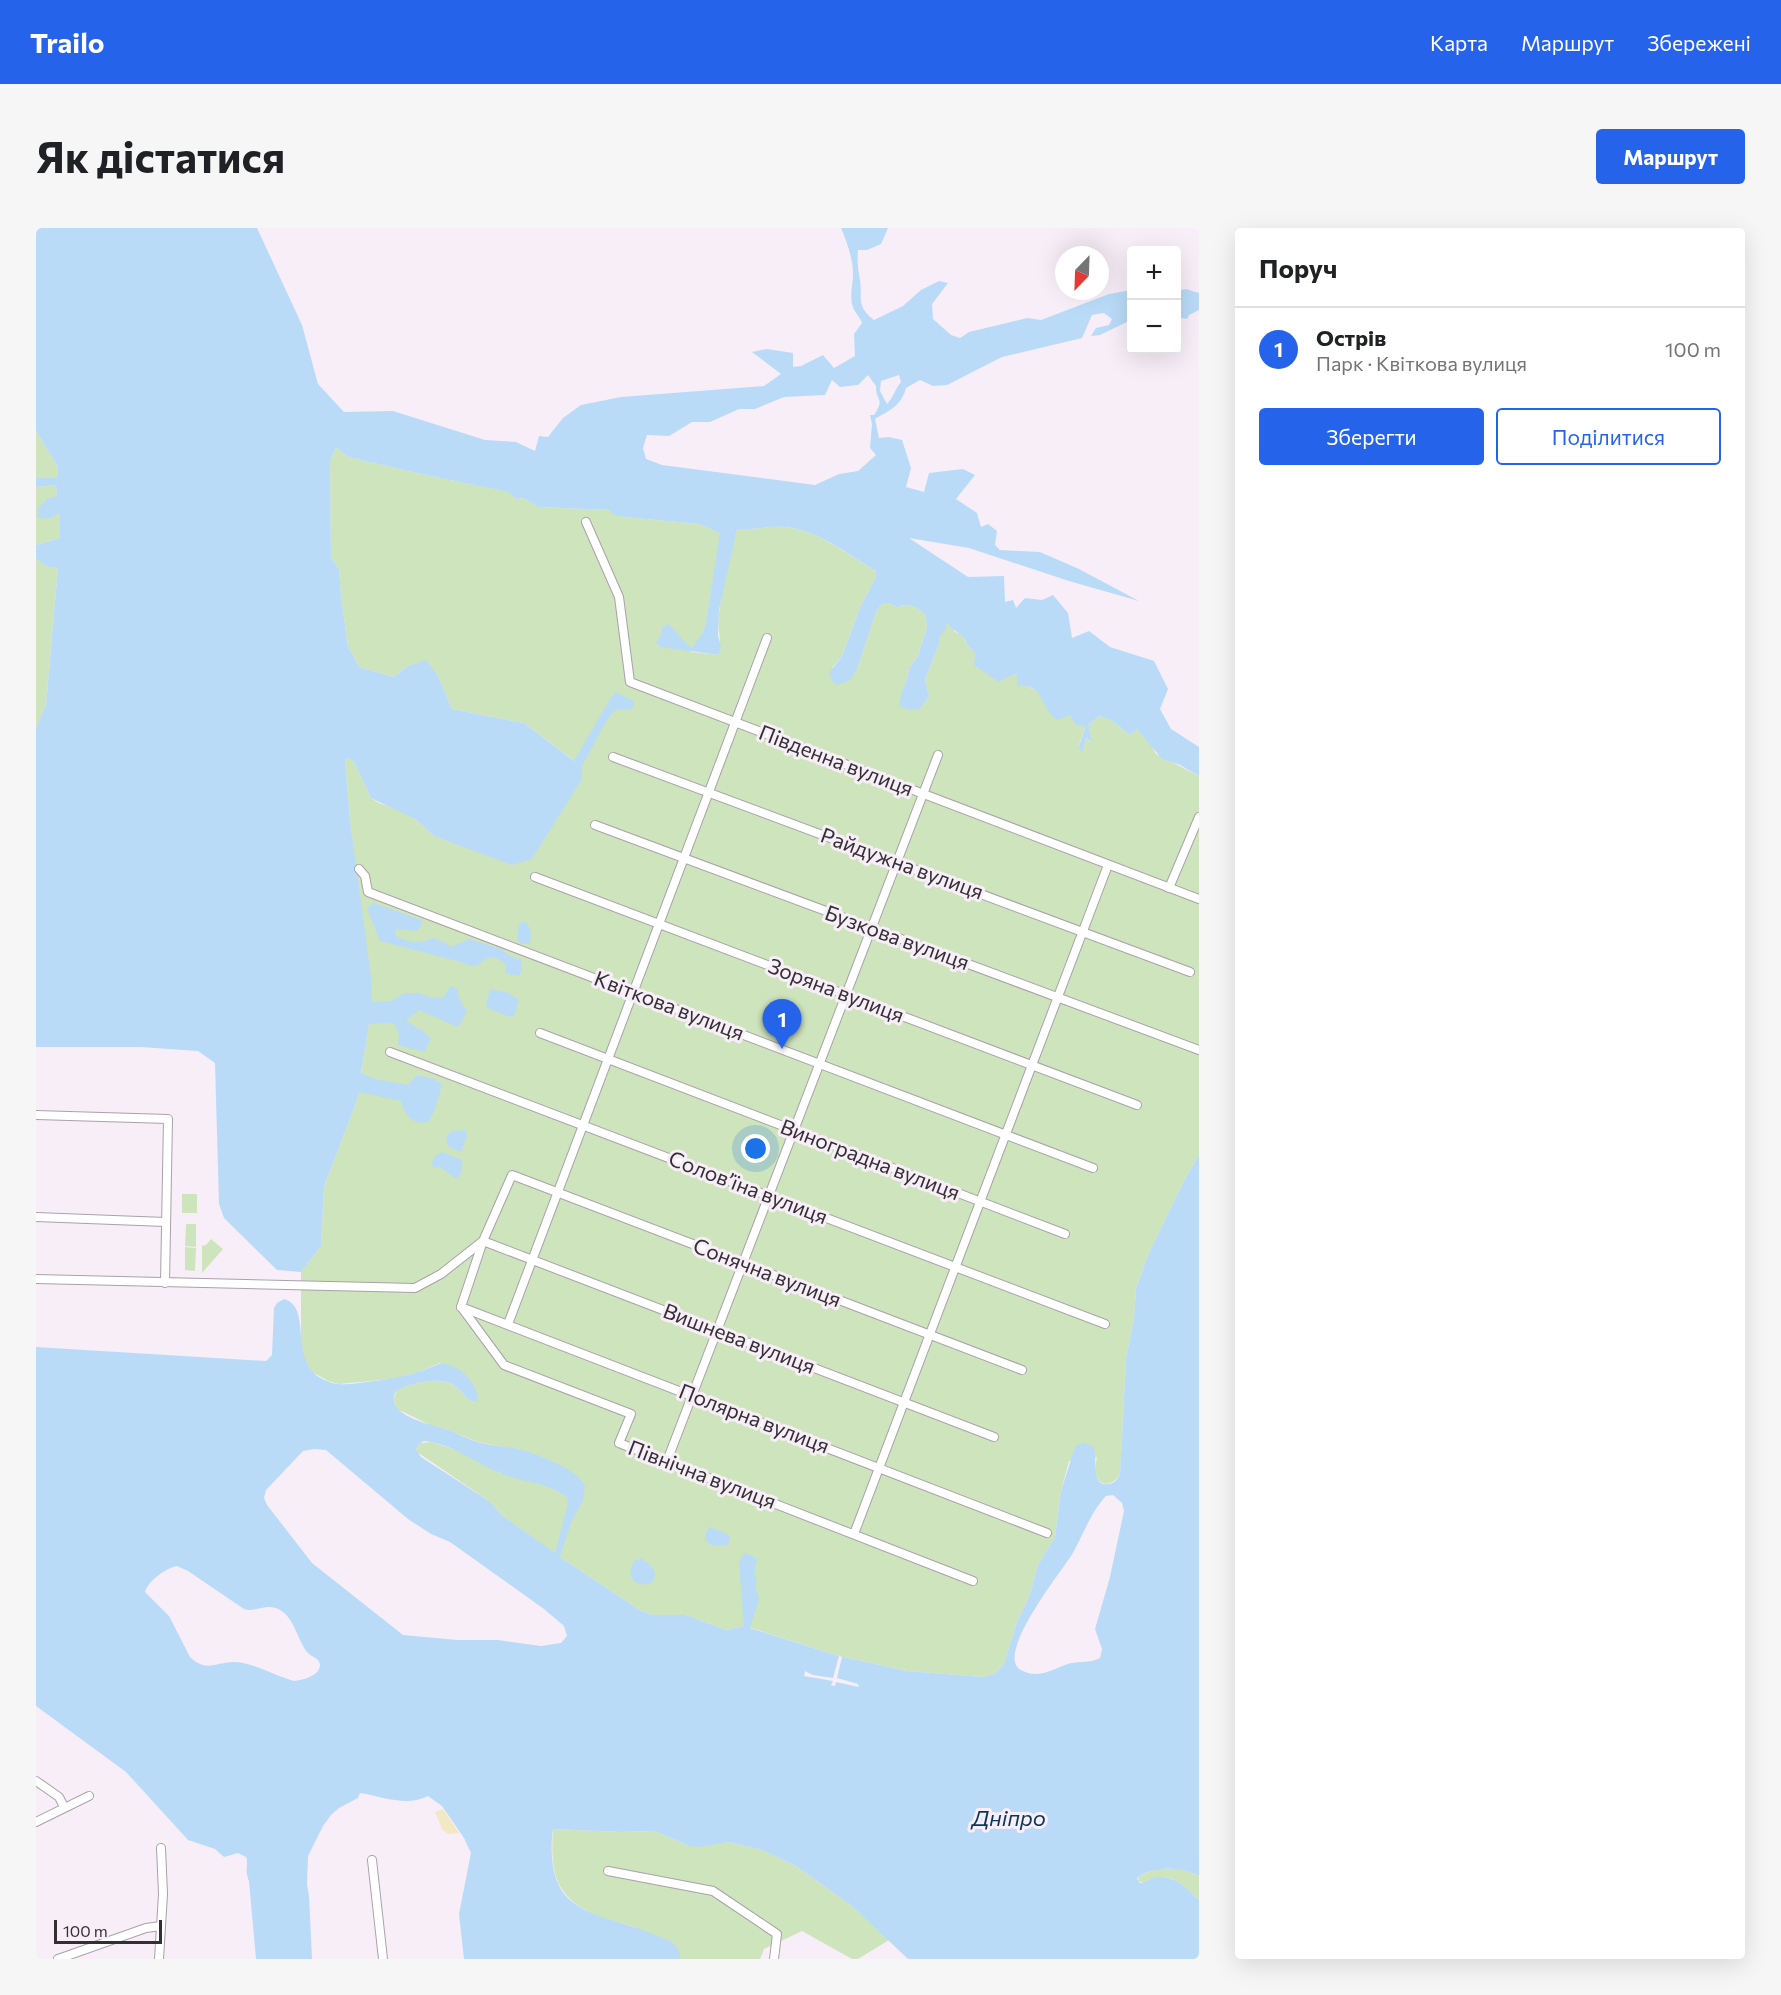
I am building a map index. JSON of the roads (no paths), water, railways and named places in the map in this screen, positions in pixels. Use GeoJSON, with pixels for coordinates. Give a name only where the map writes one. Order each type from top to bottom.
{"type":"FeatureCollection","features":[{"type":"Feature","properties":{"kind":"street","name":"Південна вулиця"},"geometry":{"type":"LineString","coordinates":[[586,522],[619,597],[630,682],[1199,899]]}},
{"type":"Feature","properties":{"kind":"street"},"geometry":{"type":"LineString","coordinates":[[507,1324],[767,638]]}},
{"type":"Feature","properties":{"kind":"street"},"geometry":{"type":"LineString","coordinates":[[667,1461],[938,755]]}},
{"type":"Feature","properties":{"kind":"street","name":"Райдужна вулиця"},"geometry":{"type":"LineString","coordinates":[[613,756],[1190,972]]}},
{"type":"Feature","properties":{"kind":"street"},"geometry":{"type":"LineString","coordinates":[[1169,888],[1199,817]]}},
{"type":"Feature","properties":{"kind":"street","name":"Бузкова вулиця"},"geometry":{"type":"LineString","coordinates":[[595,825],[1199,1050]]}},
{"type":"Feature","properties":{"kind":"street"},"geometry":{"type":"LineString","coordinates":[[854,1534],[1108,865]]}},
{"type":"Feature","properties":{"kind":"street","name":"Квіткова вулиця"},"geometry":{"type":"LineString","coordinates":[[359,869],[365,876],[368,892],[1093,1168]]}},
{"type":"Feature","properties":{"kind":"street","name":"Зоряна вулиця"},"geometry":{"type":"LineString","coordinates":[[535,877],[1137,1105]]}},
{"type":"Feature","properties":{"kind":"street","name":"Виноградна вулиця"},"geometry":{"type":"LineString","coordinates":[[540,1033],[1065,1234]]}},
{"type":"Feature","properties":{"kind":"street","name":"Соловʼїна вулиця"},"geometry":{"type":"LineString","coordinates":[[390,1052],[1105,1324]]}},
{"type":"Feature","properties":{"kind":"street"},"geometry":{"type":"LineString","coordinates":[[36,1115],[168,1119],[165,1283]]}},
{"type":"Feature","properties":{"kind":"street","name":"Сонячна вулиця"},"geometry":{"type":"LineString","coordinates":[[483,1241],[512,1175],[1022,1370]]}},
{"type":"Feature","properties":{"kind":"street"},"geometry":{"type":"LineString","coordinates":[[36,1217],[165,1222]]}},
{"type":"Feature","properties":{"kind":"street"},"geometry":{"type":"LineString","coordinates":[[36,1279],[415,1288],[441,1274],[483,1241]]}},
{"type":"Feature","properties":{"kind":"street"},"geometry":{"type":"LineString","coordinates":[[461,1307],[483,1241]]}},
{"type":"Feature","properties":{"kind":"street","name":"Вишнева вулиця"},"geometry":{"type":"LineString","coordinates":[[483,1241],[994,1437]]}},
{"type":"Feature","properties":{"kind":"street","name":"Полярна вулиця"},"geometry":{"type":"LineString","coordinates":[[461,1307],[1047,1533]]}},
{"type":"Feature","properties":{"kind":"street","name":"Північна вулиця"},"geometry":{"type":"LineString","coordinates":[[461,1307],[504,1365],[631,1414],[619,1443],[973,1581]]}},
{"type":"Feature","properties":{"kind":"street"},"geometry":{"type":"LineString","coordinates":[[36,1781],[59,1797],[64,1807]]}},
{"type":"Feature","properties":{"kind":"street"},"geometry":{"type":"LineString","coordinates":[[36,1822],[89,1796]]}},
{"type":"Feature","properties":{"kind":"street"},"geometry":{"type":"LineString","coordinates":[[159,1959],[161,1848]]}},
{"type":"Feature","properties":{"kind":"street"},"geometry":{"type":"LineString","coordinates":[[372,1860],[383,1959]]}},
{"type":"Feature","properties":{"kind":"street"},"geometry":{"type":"LineString","coordinates":[[609,1871],[713,1891],[777,1934],[774,1959]]}},
{"type":"Feature","properties":{"kind":"street"},"geometry":{"type":"LineString","coordinates":[[58,1959],[146,1928],[161,1926]]}},
{"type":"Feature","properties":{"kind":"water"},"geometry":{"type":"Polygon","coordinates":[[[36,228],[257,228],[302,325],[318,384],[344,412],[393,411],[485,440],[516,442],[535,451],[539,436],[548,437],[563,418],[581,405],[621,397],[764,386],[781,374],[752,352],[767,349],[793,353],[793,367],[801,366],[823,355],[834,368],[855,356],[854,334],[862,323],[852,303],[852,262],[841,228],[888,228],[881,244],[867,250],[858,250],[862,306],[874,320],[903,306],[921,290],[939,281],[948,283],[932,304],[933,319],[951,335],[960,338],[969,332],[1027,318],[1041,320],[1093,300],[1109,300],[1109,294],[1127,291],[1127,322],[1100,335],[1091,336],[1096,328],[1109,325],[1112,319],[1104,313],[1092,315],[1082,338],[1002,357],[947,385],[933,386],[920,380],[906,388],[894,407],[875,419],[879,438],[889,437],[902,440],[911,468],[906,487],[924,492],[929,473],[963,469],[975,475],[956,499],[977,513],[981,527],[988,524],[997,531],[995,545],[1000,550],[1040,552],[1079,569],[1139,601],[969,548],[909,538],[968,577],[1004,576],[1005,602],[1013,600],[1016,608],[1025,598],[1042,600],[1053,595],[1068,613],[1072,638],[1089,631],[1110,647],[1154,661],[1168,689],[1160,709],[1171,729],[1199,747],[1199,776],[1180,765],[1162,759],[1137,729],[1130,735],[1111,720],[1100,716],[1089,724],[1091,742],[1086,738],[1083,751],[1080,750],[1079,746],[1086,725],[1084,727],[1076,725],[1070,715],[1058,720],[1052,716],[1038,693],[1026,686],[1017,686],[1017,675],[1014,674],[999,682],[975,666],[976,653],[947,622],[945,631],[939,637],[939,644],[925,680],[929,696],[920,709],[909,710],[899,706],[909,668],[918,656],[927,627],[925,614],[913,606],[902,605],[898,608],[889,603],[883,603],[877,610],[857,669],[850,680],[836,685],[829,673],[842,656],[861,605],[876,577],[876,571],[809,533],[784,527],[737,529],[719,610],[718,636],[721,646],[719,655],[660,647],[656,642],[662,633],[662,627],[668,624],[692,648],[703,632],[720,533],[699,524],[624,517],[614,515],[609,510],[538,507],[524,498],[516,499],[508,492],[348,457],[336,447],[330,462],[331,558],[339,569],[348,646],[359,667],[394,677],[408,666],[426,660],[438,676],[452,709],[524,723],[574,761],[616,692],[635,702],[631,710],[618,709],[613,712],[604,725],[582,766],[582,779],[532,859],[512,865],[434,836],[415,819],[371,798],[354,762],[349,758],[345,760],[372,1002],[391,1001],[404,993],[419,993],[432,998],[443,997],[451,986],[457,989],[459,998],[467,1011],[458,1027],[419,1010],[406,1021],[423,1031],[431,1039],[424,1052],[398,1045],[399,1034],[394,1023],[369,1024],[361,1073],[375,1079],[408,1085],[417,1075],[434,1079],[442,1084],[435,1110],[428,1122],[422,1123],[407,1115],[401,1101],[359,1092],[324,1187],[321,1246],[301,1272],[277,1270],[224,1218],[219,1204],[215,1063],[198,1051],[140,1047],[36,1047],[36,728],[46,705],[58,567],[48,567],[36,559],[36,545],[60,538],[60,513],[48,519],[37,517],[37,510],[47,499],[57,496],[56,485],[36,487],[36,478],[57,478],[58,467],[36,431],[36,228]],[[868,375],[858,385],[840,387],[832,380],[825,395],[784,397],[755,409],[739,409],[710,422],[692,422],[669,436],[647,435],[643,448],[646,459],[662,465],[815,485],[839,474],[858,471],[876,455],[870,448],[872,424],[870,415],[874,415],[880,402],[876,386],[868,375]],[[899,375],[881,381],[880,391],[887,404],[891,399],[901,382],[899,375]]]}},
{"type":"Feature","properties":{"kind":"water"},"geometry":{"type":"Polygon","coordinates":[[[1186,289],[1199,293],[1199,310],[1189,315],[1187,319],[1181,318],[1181,290],[1186,289]]]}},
{"type":"Feature","properties":{"kind":"water"},"geometry":{"type":"Polygon","coordinates":[[[373,903],[422,920],[421,926],[416,931],[396,929],[395,935],[399,937],[418,942],[432,938],[451,947],[469,939],[501,949],[508,955],[521,960],[522,969],[519,976],[505,973],[506,964],[492,957],[480,964],[470,965],[380,941],[367,908],[373,903]]]}},
{"type":"Feature","properties":{"kind":"water"},"geometry":{"type":"Polygon","coordinates":[[[524,921],[531,931],[529,944],[522,944],[517,940],[519,924],[524,921]]]}},
{"type":"Feature","properties":{"kind":"water"},"geometry":{"type":"Polygon","coordinates":[[[490,989],[509,993],[519,1000],[515,1014],[511,1017],[486,1006],[490,989]]]}},
{"type":"Feature","properties":{"kind":"water"},"geometry":{"type":"Polygon","coordinates":[[[465,1130],[467,1136],[461,1152],[449,1147],[446,1139],[450,1132],[465,1130]]]}},
{"type":"Feature","properties":{"kind":"water"},"geometry":{"type":"Polygon","coordinates":[[[442,1152],[462,1160],[459,1177],[455,1178],[440,1167],[433,1168],[432,1163],[435,1156],[442,1152]]]}},
{"type":"Feature","properties":{"kind":"water","name":"Дніпро"},"geometry":{"type":"Polygon","coordinates":[[[1199,1155],[1199,1876],[1177,1869],[1161,1869],[1146,1873],[1137,1879],[1140,1883],[1158,1877],[1170,1878],[1199,1900],[1199,1959],[908,1959],[852,1906],[796,1866],[762,1850],[728,1842],[701,1847],[689,1846],[655,1831],[553,1829],[552,1855],[555,1873],[557,1882],[566,1896],[573,1903],[590,1912],[672,1942],[680,1952],[680,1959],[464,1959],[459,1914],[471,1853],[464,1838],[442,1806],[428,1796],[404,1801],[360,1793],[358,1798],[331,1815],[308,1856],[307,1884],[312,1959],[256,1959],[246,1857],[238,1853],[224,1857],[215,1849],[188,1840],[126,1772],[36,1706],[36,1347],[266,1361],[272,1355],[274,1308],[284,1299],[293,1305],[298,1315],[304,1355],[310,1368],[320,1378],[338,1384],[356,1383],[401,1377],[442,1363],[455,1367],[465,1374],[476,1390],[478,1396],[476,1402],[468,1399],[451,1384],[444,1381],[428,1381],[397,1390],[394,1398],[395,1406],[409,1417],[472,1440],[526,1451],[559,1465],[581,1480],[585,1486],[583,1501],[572,1520],[560,1557],[641,1611],[653,1615],[686,1615],[726,1630],[744,1626],[739,1563],[744,1553],[757,1560],[754,1573],[757,1579],[755,1586],[759,1599],[750,1628],[839,1656],[907,1671],[983,1677],[995,1674],[1004,1664],[1017,1622],[1029,1597],[1038,1565],[1055,1537],[1061,1491],[1077,1445],[1083,1443],[1093,1446],[1097,1476],[1103,1484],[1113,1483],[1120,1474],[1126,1359],[1134,1318],[1136,1289],[1147,1257],[1199,1155]],[[424,1441],[416,1449],[421,1457],[489,1501],[503,1516],[555,1553],[568,1498],[543,1485],[492,1470],[445,1446],[424,1441]],[[326,1450],[303,1451],[266,1490],[264,1498],[267,1505],[312,1563],[403,1635],[457,1640],[498,1640],[541,1646],[561,1643],[567,1636],[564,1626],[544,1609],[450,1542],[431,1534],[408,1519],[326,1450]],[[1113,1495],[1106,1496],[1095,1510],[1071,1556],[1043,1596],[1022,1632],[1016,1649],[1015,1662],[1021,1670],[1027,1673],[1048,1672],[1069,1664],[1100,1658],[1102,1649],[1095,1629],[1110,1577],[1124,1511],[1122,1503],[1113,1495]],[[177,1566],[154,1579],[145,1592],[169,1616],[190,1657],[196,1662],[206,1666],[228,1662],[242,1663],[294,1681],[310,1677],[317,1672],[319,1661],[307,1652],[289,1619],[280,1610],[271,1607],[244,1609],[188,1571],[177,1566]]]}},
{"type":"Feature","properties":{"kind":"water"},"geometry":{"type":"Polygon","coordinates":[[[711,1527],[729,1535],[730,1540],[727,1545],[714,1546],[705,1541],[706,1531],[711,1527]]]}},
{"type":"Feature","properties":{"kind":"water"},"geometry":{"type":"Polygon","coordinates":[[[642,1559],[655,1572],[651,1583],[640,1584],[631,1575],[635,1560],[642,1559]]]}},
{"type":"Feature","properties":{"kind":"place","name":"Острів"},"geometry":{"type":"Point","coordinates":[782,1049]}}]}
